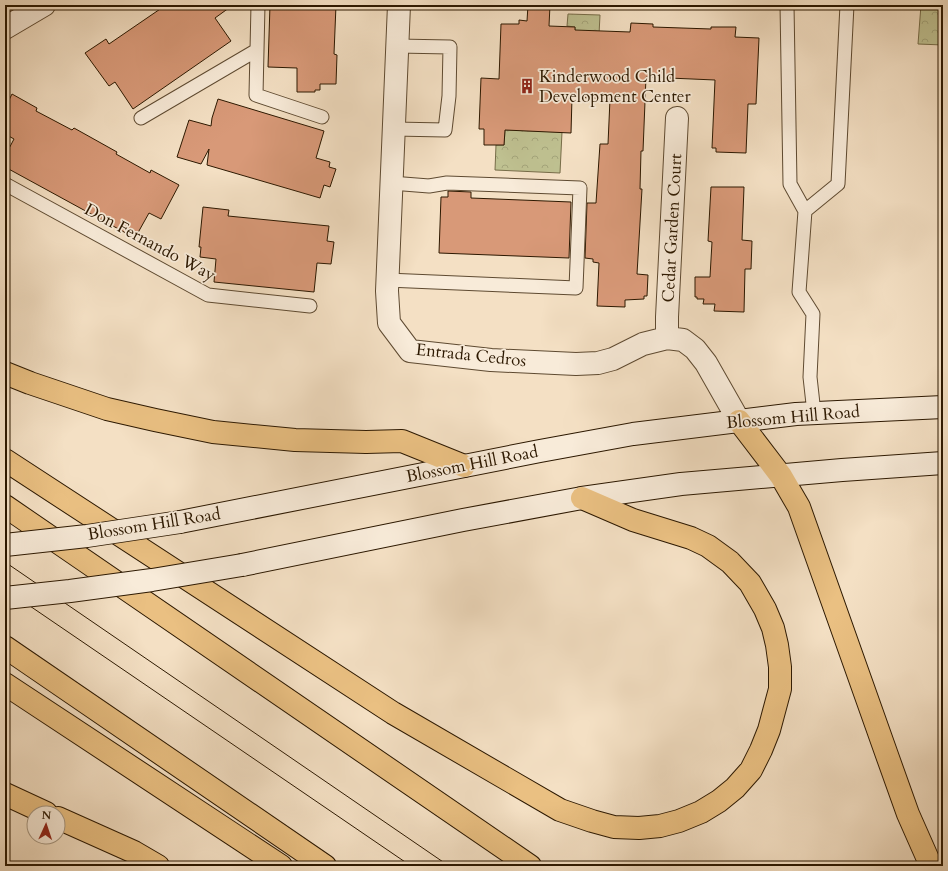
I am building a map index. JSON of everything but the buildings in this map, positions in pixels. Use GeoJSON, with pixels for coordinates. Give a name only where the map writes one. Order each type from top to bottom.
{"type":"FeatureCollection","features":[{"type":"Feature","properties":{"kind":"highway"},"geometry":{"type":"LineString","coordinates":[[5,373],[107,409],[213,432],[295,440],[366,442],[402,441],[464,466]]}},
{"type":"Feature","properties":{"kind":"highway"},"geometry":{"type":"LineString","coordinates":[[739,421],[781,476],[799,507],[908,814],[931,866]]}},
{"type":"Feature","properties":{"kind":"highway"},"geometry":{"type":"LineString","coordinates":[[5,460],[393,713],[560,810],[614,827],[640,828],[660,826],[679,821],[701,812],[719,801],[735,788],[750,770],[761,750],[769,730],[780,689],[780,667],[773,628],[765,609],[750,583],[730,562],[708,546],[691,538],[633,520],[582,498]]}},
{"type":"Feature","properties":{"kind":"highway"},"geometry":{"type":"LineString","coordinates":[[5,506],[530,866]]}},
{"type":"Feature","properties":{"kind":"highway"},"geometry":{"type":"LineString","coordinates":[[5,647],[325,866]]}},
{"type":"Feature","properties":{"kind":"highway"},"geometry":{"type":"LineString","coordinates":[[5,684],[281,866]]}},
{"type":"Feature","properties":{"kind":"highway"},"geometry":{"type":"LineString","coordinates":[[5,794],[29,805]]}},
{"type":"Feature","properties":{"kind":"highway"},"geometry":{"type":"LineString","coordinates":[[66,822],[134,852],[158,866]]}},
{"type":"Feature","properties":{"kind":"main road"},"geometry":{"type":"LineString","coordinates":[[5,28],[44,5]]}},
{"type":"Feature","properties":{"kind":"main road","name":"Entrada Cedros"},"geometry":{"type":"LineString","coordinates":[[399,5],[387,291],[390,323],[410,350],[491,360],[576,364],[598,363],[613,359],[643,344],[667,338],[683,340],[695,349],[706,363],[739,421]]}},
{"type":"Feature","properties":{"kind":"main road","name":"Cedar Garden Court"},"geometry":{"type":"LineString","coordinates":[[667,338],[677,118]]}},
{"type":"Feature","properties":{"kind":"main road","name":"Blossom Hill Road"},"geometry":{"type":"LineString","coordinates":[[5,545],[87,536],[180,522],[540,450],[633,434],[814,413],[943,407]]}},
{"type":"Feature","properties":{"kind":"main road"},"geometry":{"type":"LineString","coordinates":[[5,598],[152,580],[242,565],[469,519],[582,498],[681,484],[887,466],[943,463]]}},
{"type":"Feature","properties":{"kind":"lane"},"geometry":{"type":"LineString","coordinates":[[258,5],[256,95],[322,117]]}},
{"type":"Feature","properties":{"kind":"lane"},"geometry":{"type":"LineString","coordinates":[[787,5],[790,184],[805,211],[799,292],[813,314],[810,377],[814,413]]}},
{"type":"Feature","properties":{"kind":"lane"},"geometry":{"type":"LineString","coordinates":[[805,211],[838,184],[847,5]]}},
{"type":"Feature","properties":{"kind":"lane"},"geometry":{"type":"LineString","coordinates":[[394,129],[446,130],[449,96],[450,47],[397,46]]}},
{"type":"Feature","properties":{"kind":"lane"},"geometry":{"type":"LineString","coordinates":[[141,118],[257,50]]}},
{"type":"Feature","properties":{"kind":"lane"},"geometry":{"type":"LineString","coordinates":[[387,280],[576,288],[580,188],[447,183],[429,186],[391,183]]}},
{"type":"Feature","properties":{"kind":"lane","name":"Don Fernando Way"},"geometry":{"type":"LineString","coordinates":[[5,184],[208,295],[310,306]]}},
{"type":"Feature","properties":{"kind":"green space"},"geometry":{"type":"Polygon","coordinates":[[[921,5],[943,5],[943,45],[918,44],[921,5]]]}},
{"type":"Feature","properties":{"kind":"green space"},"geometry":{"type":"Polygon","coordinates":[[[568,14],[600,15],[596,93],[573,93],[575,27],[567,26],[568,14]]]}},
{"type":"Feature","properties":{"kind":"green space"},"geometry":{"type":"Polygon","coordinates":[[[505,130],[562,132],[560,173],[495,170],[496,145],[504,145],[505,130]]]}},
{"type":"Feature","properties":{"kind":"tram line"},"geometry":{"type":"LineString","coordinates":[[5,562],[449,866]]}},
{"type":"Feature","properties":{"kind":"tram line"},"geometry":{"type":"LineString","coordinates":[[5,589],[411,866]]}},
{"type":"Feature","properties":{"kind":"place","name":"Kinderwood Child Development Center"},"geometry":{"type":"Point","coordinates":[527,86]}}]}
